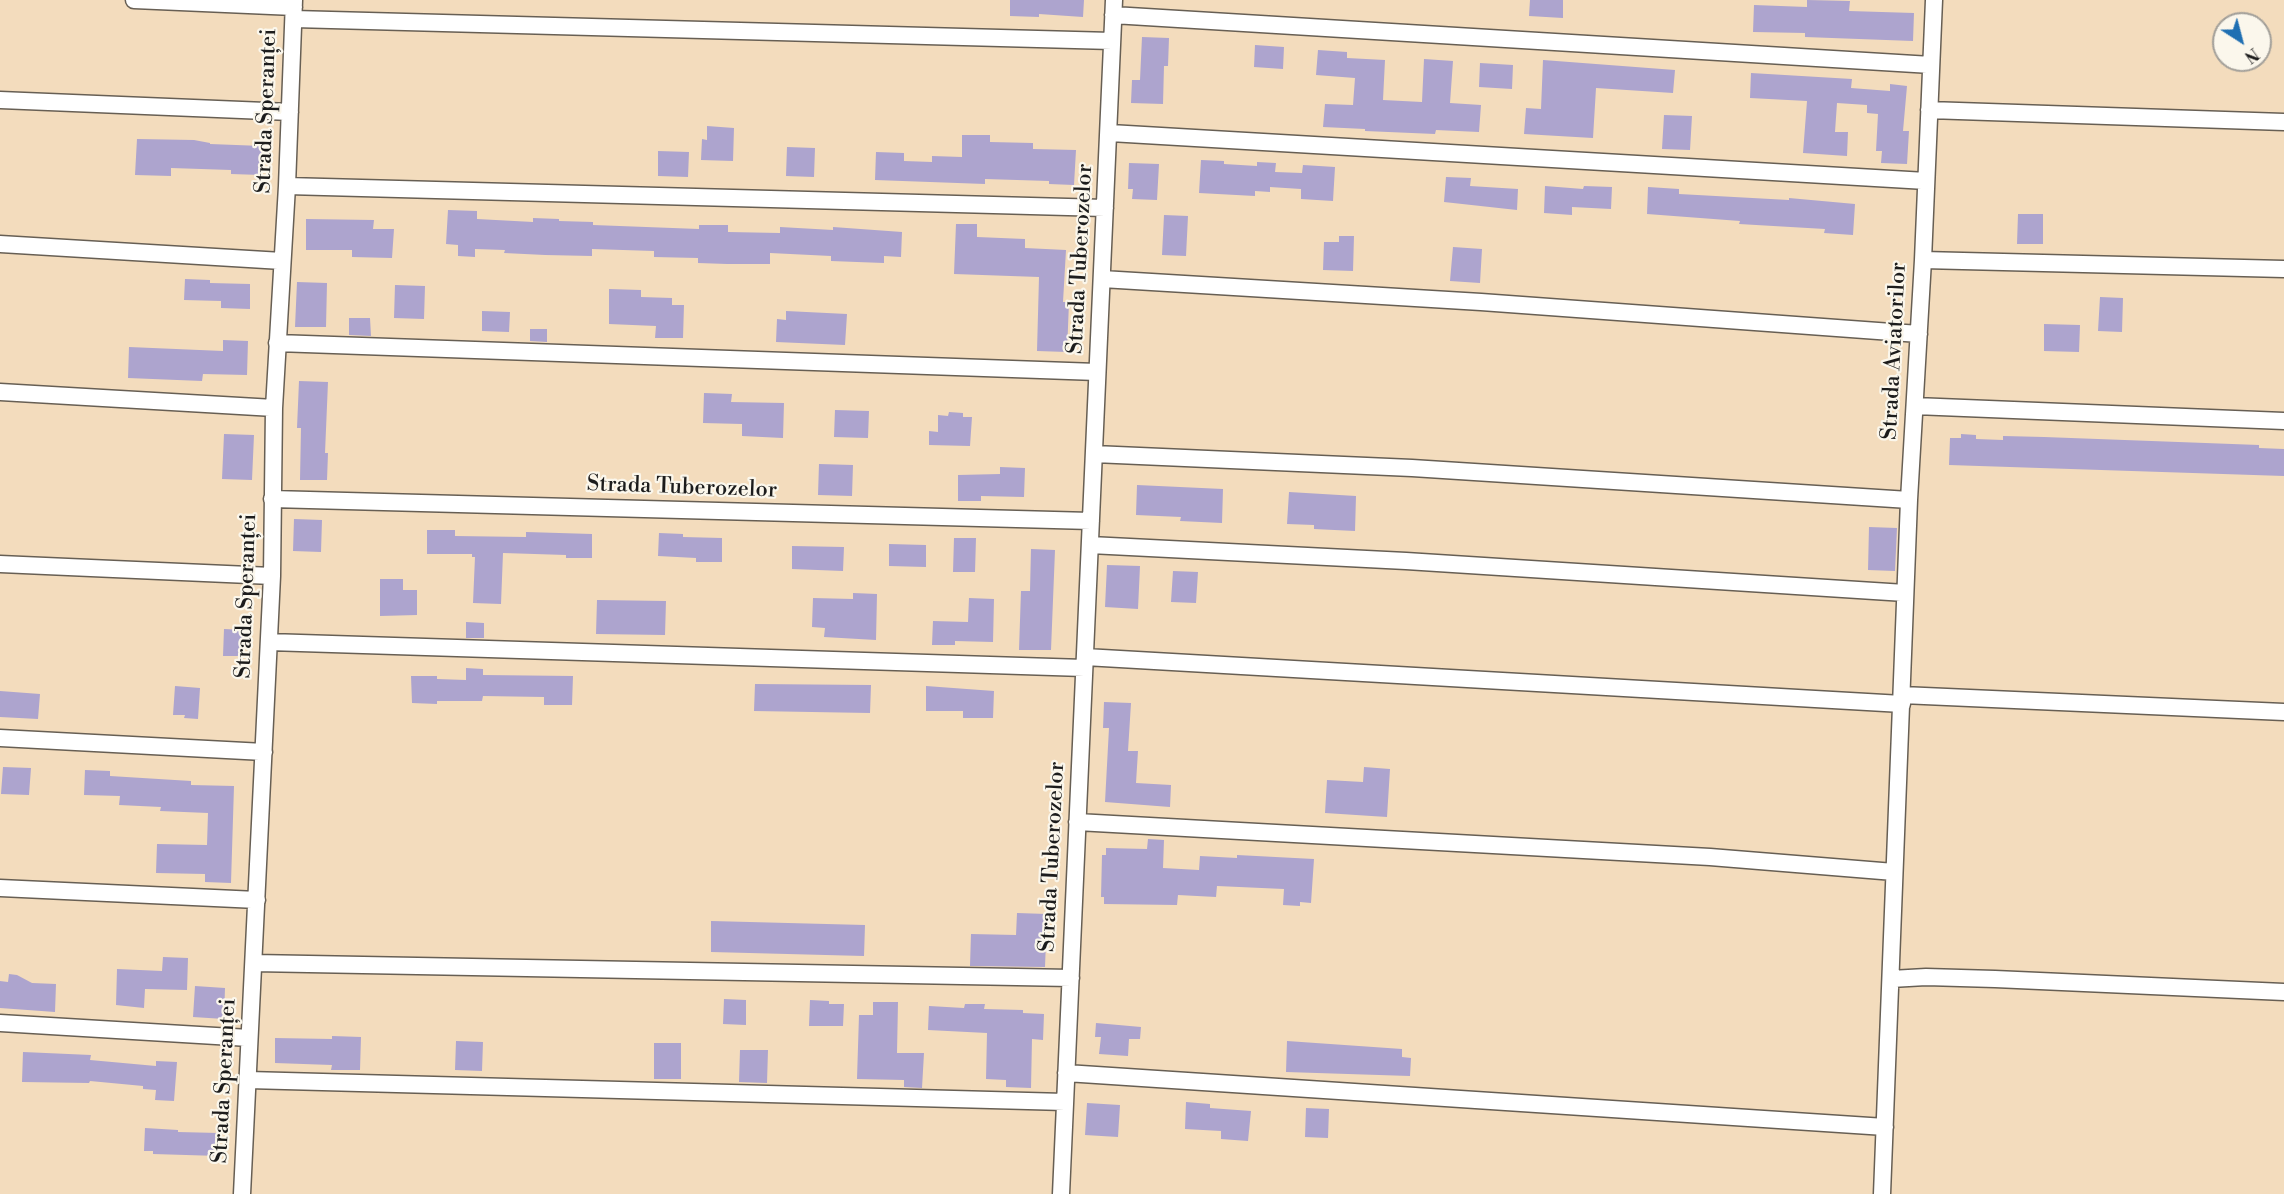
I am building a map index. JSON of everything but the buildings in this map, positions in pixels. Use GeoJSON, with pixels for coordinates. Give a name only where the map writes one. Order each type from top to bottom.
{"type":"FeatureCollection","features":[{"type":"Feature","properties":{"kind":"street"},"geometry":{"type":"LineString","coordinates":[[134,0],[294,9],[1112,41]]}},
{"type":"Feature","properties":{"kind":"street","name":"Strada Aviatorilor"},"geometry":{"type":"LineString","coordinates":[[1882,1194],[1909,500],[1923,260],[1934,0]]}},
{"type":"Feature","properties":{"kind":"street"},"geometry":{"type":"LineString","coordinates":[[1114,7],[1931,64]]}},
{"type":"Feature","properties":{"kind":"street","name":"Strada Tuberozelor"},"geometry":{"type":"LineString","coordinates":[[1061,1194],[1114,7]]}},
{"type":"Feature","properties":{"kind":"street","name":"Strada Speranței"},"geometry":{"type":"LineString","coordinates":[[242,1194],[272,576],[274,408],[287,186],[294,9]]}},
{"type":"Feature","properties":{"kind":"street"},"geometry":{"type":"LineString","coordinates":[[0,100],[290,112]]}},
{"type":"Feature","properties":{"kind":"street"},"geometry":{"type":"LineString","coordinates":[[1929,110],[2284,122]]}},
{"type":"Feature","properties":{"kind":"street"},"geometry":{"type":"LineString","coordinates":[[1110,133],[1926,181]]}},
{"type":"Feature","properties":{"kind":"street"},"geometry":{"type":"LineString","coordinates":[[287,186],[1105,207]]}},
{"type":"Feature","properties":{"kind":"street"},"geometry":{"type":"LineString","coordinates":[[0,244],[282,261]]}},
{"type":"Feature","properties":{"kind":"street"},"geometry":{"type":"LineString","coordinates":[[1923,260],[2284,269]]}},
{"type":"Feature","properties":{"kind":"street"},"geometry":{"type":"LineString","coordinates":[[1102,279],[1481,302],[1919,334]]}},
{"type":"Feature","properties":{"kind":"street"},"geometry":{"type":"LineString","coordinates":[[278,343],[1097,372]]}},
{"type":"Feature","properties":{"kind":"street"},"geometry":{"type":"LineString","coordinates":[[0,392],[274,408]]}},
{"type":"Feature","properties":{"kind":"street"},"geometry":{"type":"LineString","coordinates":[[1915,406],[2284,421]]}},
{"type":"Feature","properties":{"kind":"street"},"geometry":{"type":"LineString","coordinates":[[1094,454],[1412,468],[1909,500]]}},
{"type":"Feature","properties":{"kind":"street","name":"Strada Tuberozelor"},"geometry":{"type":"LineString","coordinates":[[273,499],[1091,521]]}},
{"type":"Feature","properties":{"kind":"street"},"geometry":{"type":"LineString","coordinates":[[1090,545],[1406,561],[1905,593]]}},
{"type":"Feature","properties":{"kind":"street"},"geometry":{"type":"LineString","coordinates":[[0,564],[272,576]]}},
{"type":"Feature","properties":{"kind":"street"},"geometry":{"type":"LineString","coordinates":[[269,642],[1085,663],[1902,700],[2284,712]]}},
{"type":"Feature","properties":{"kind":"street"},"geometry":{"type":"LineString","coordinates":[[0,738],[264,752]]}},
{"type":"Feature","properties":{"kind":"street"},"geometry":{"type":"LineString","coordinates":[[1077,822],[1710,857],[1894,872]]}},
{"type":"Feature","properties":{"kind":"street"},"geometry":{"type":"LineString","coordinates":[[0,888],[257,900]]}},
{"type":"Feature","properties":{"kind":"street"},"geometry":{"type":"LineString","coordinates":[[254,963],[1071,978]]}},
{"type":"Feature","properties":{"kind":"street"},"geometry":{"type":"LineString","coordinates":[[1891,979],[1926,977],[1995,979],[2284,992]]}},
{"type":"Feature","properties":{"kind":"street"},"geometry":{"type":"LineString","coordinates":[[0,1023],[249,1038]]}},
{"type":"Feature","properties":{"kind":"street"},"geometry":{"type":"LineString","coordinates":[[1066,1073],[1885,1127]]}},
{"type":"Feature","properties":{"kind":"street"},"geometry":{"type":"LineString","coordinates":[[248,1080],[1065,1102]]}}]}
